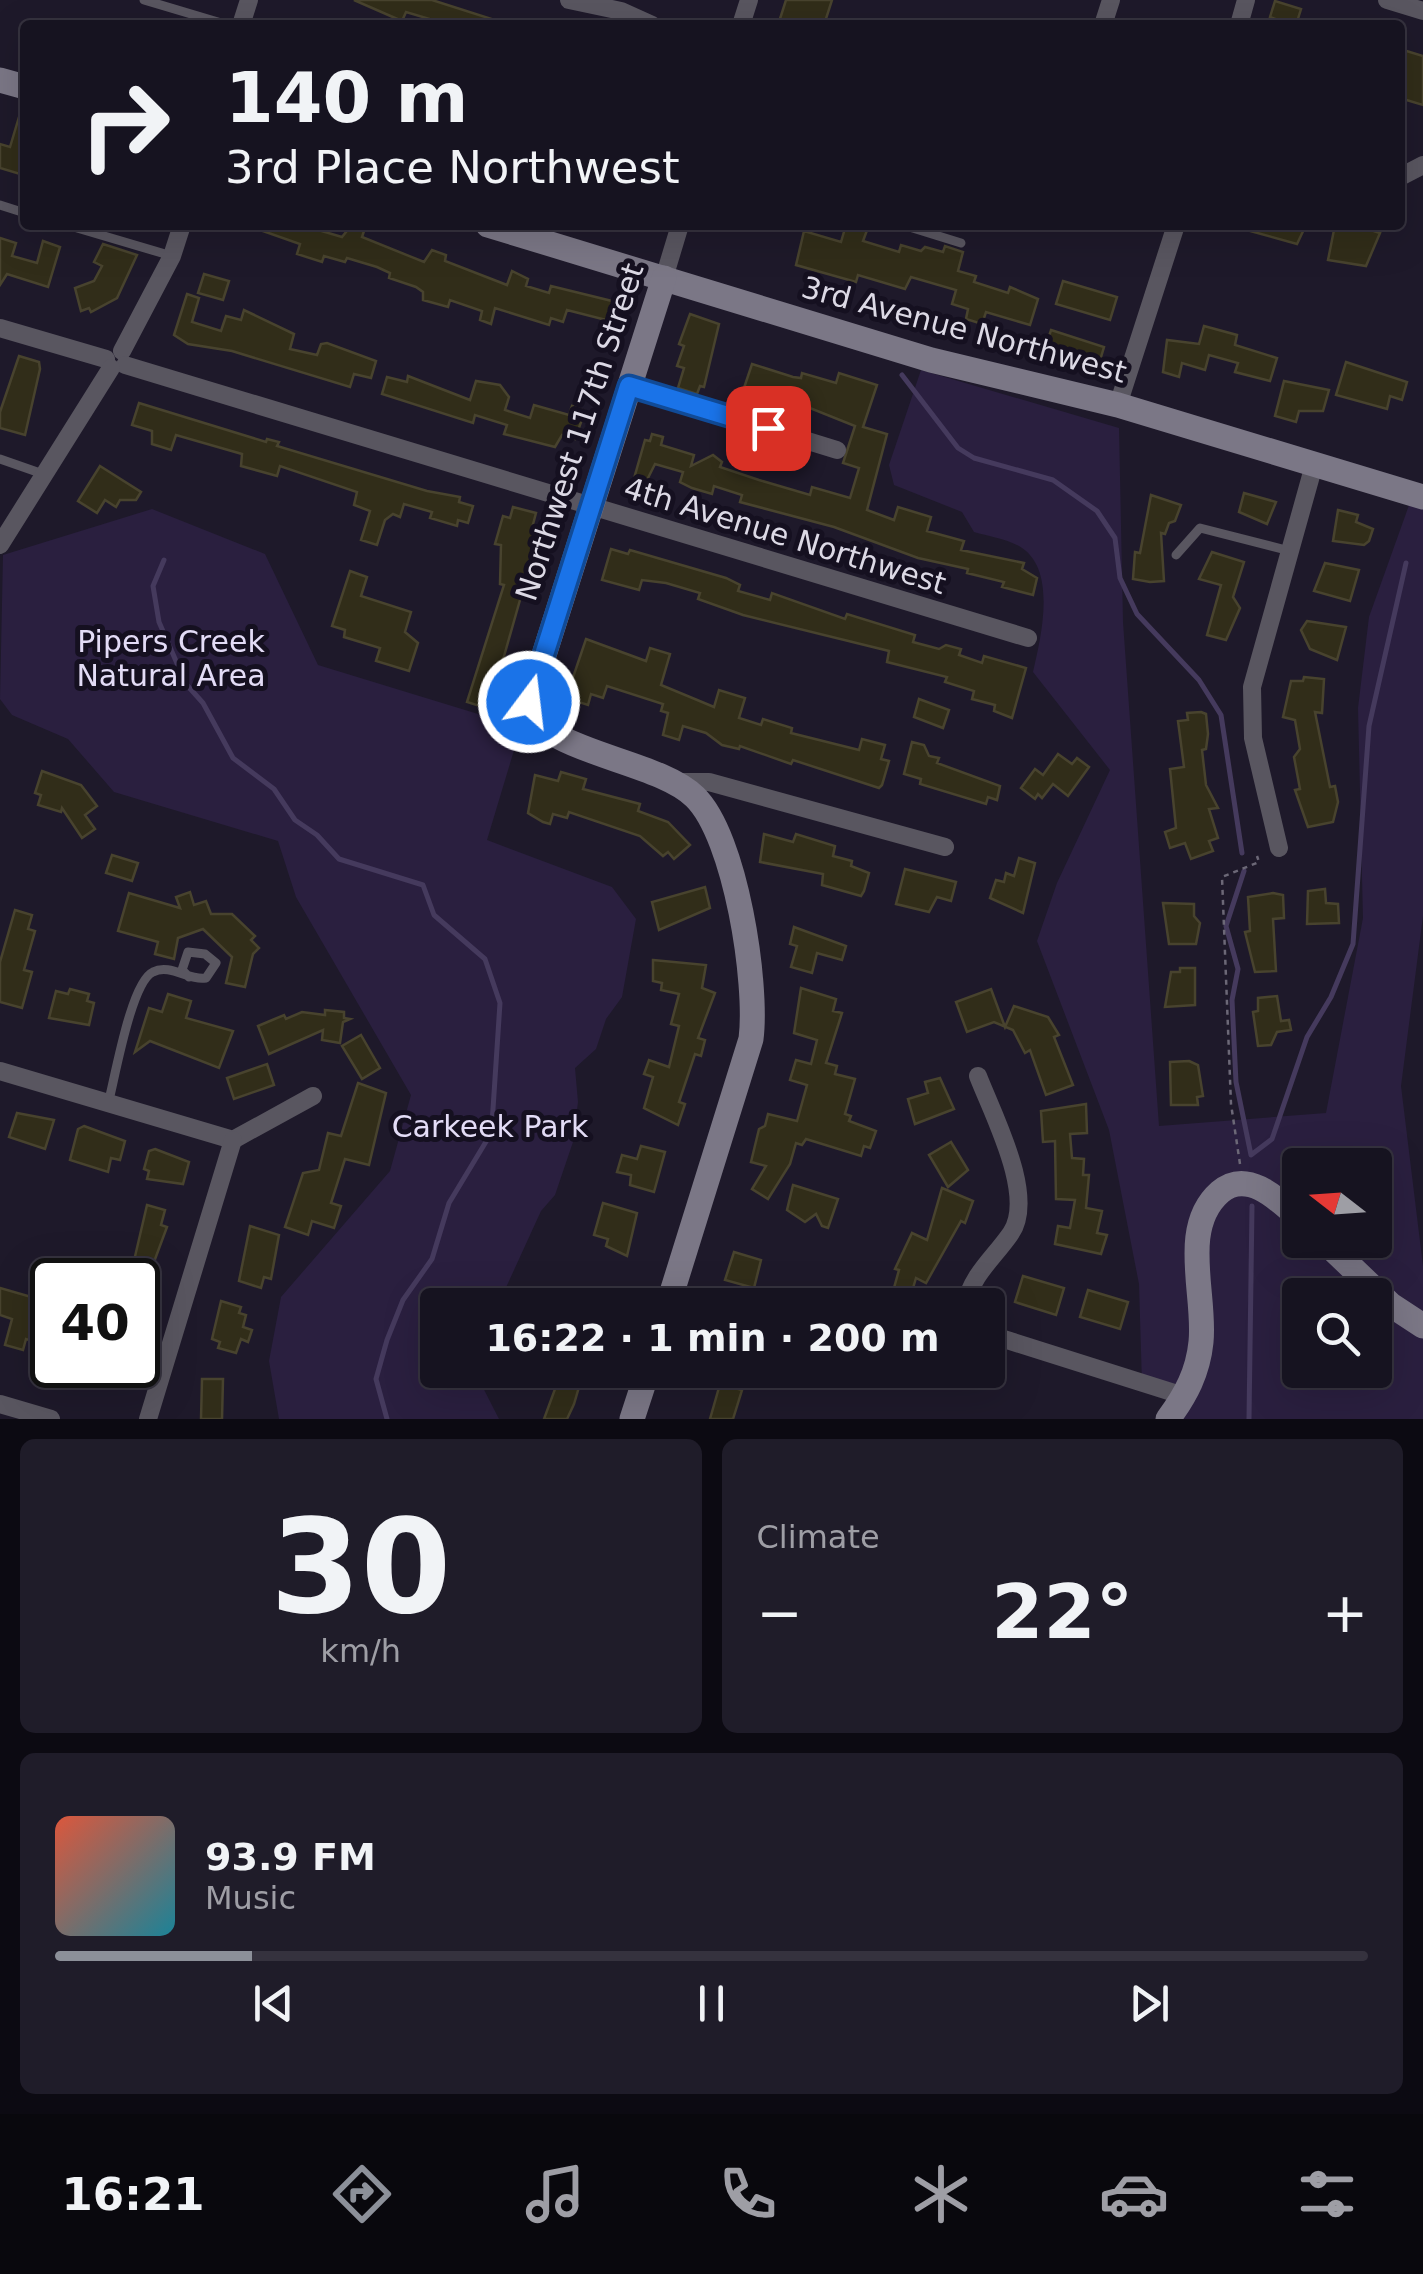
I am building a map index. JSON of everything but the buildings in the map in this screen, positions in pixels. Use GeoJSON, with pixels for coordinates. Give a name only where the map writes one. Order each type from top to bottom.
{"type":"FeatureCollection","features":[{"type":"Feature","properties":{"kind":"street"},"geometry":{"type":"LineString","coordinates":[[569,0],[620,11],[641,20]]}},
{"type":"Feature","properties":{"kind":"street"},"geometry":{"type":"LineString","coordinates":[[1387,0],[1423,10]]}},
{"type":"Feature","properties":{"kind":"street"},"geometry":{"type":"LineString","coordinates":[[0,545],[116,361],[172,256],[180,230]]}},
{"type":"Feature","properties":{"kind":"street","name":"3rd Avenue Northwest"},"geometry":{"type":"LineString","coordinates":[[505,230],[932,360],[1118,405],[1423,497]]}},
{"type":"Feature","properties":{"kind":"street","name":"Northwest 117th Street"},"geometry":{"type":"LineString","coordinates":[[676,782],[653,769],[553,737],[533,716],[531,688],[678,230]]}},
{"type":"Feature","properties":{"kind":"street"},"geometry":{"type":"LineString","coordinates":[[1118,405],[1174,230]]}},
{"type":"Feature","properties":{"kind":"street","name":"4th Avenue Northwest"},"geometry":{"type":"LineString","coordinates":[[0,328],[1028,638]]}},
{"type":"Feature","properties":{"kind":"street"},"geometry":{"type":"LineString","coordinates":[[629,386],[837,450]]}},
{"type":"Feature","properties":{"kind":"street"},"geometry":{"type":"LineString","coordinates":[[1279,848],[1252,738],[1252,687],[1314,465]]}},
{"type":"Feature","properties":{"kind":"street"},"geometry":{"type":"LineString","coordinates":[[676,782],[709,782],[945,846]]}},
{"type":"Feature","properties":{"kind":"street"},"geometry":{"type":"LineString","coordinates":[[673,1288],[743,1073],[754,1006],[748,956],[724,852],[703,806],[676,782]]}},
{"type":"Feature","properties":{"kind":"street"},"geometry":{"type":"LineString","coordinates":[[0,1071],[233,1140]]}},
{"type":"Feature","properties":{"kind":"street"},"geometry":{"type":"LineString","coordinates":[[971,1288],[977,1273],[1008,1238],[1020,1210],[1017,1183],[978,1076]]}},
{"type":"Feature","properties":{"kind":"street"},"geometry":{"type":"LineString","coordinates":[[148,1419],[233,1140],[313,1096]]}},
{"type":"Feature","properties":{"kind":"street"},"geometry":{"type":"LineString","coordinates":[[1168,1419],[1184,1396],[1201,1341],[1198,1250],[1203,1217],[1224,1189],[1243,1184],[1264,1190],[1282,1204]]}},
{"type":"Feature","properties":{"kind":"street"},"geometry":{"type":"LineString","coordinates":[[1341,1258],[1391,1305],[1423,1326]]}},
{"type":"Feature","properties":{"kind":"street"},"geometry":{"type":"LineString","coordinates":[[1005,1339],[1184,1396]]}},
{"type":"Feature","properties":{"kind":"street"},"geometry":{"type":"LineString","coordinates":[[632,1419],[642,1388]]}},
{"type":"Feature","properties":{"kind":"street"},"geometry":{"type":"LineString","coordinates":[[0,1404],[51,1419]]}},
{"type":"Feature","properties":{"kind":"lane"},"geometry":{"type":"LineString","coordinates":[[144,0],[211,20]]}},
{"type":"Feature","properties":{"kind":"lane"},"geometry":{"type":"LineString","coordinates":[[84,230],[172,256]]}},
{"type":"Feature","properties":{"kind":"lane"},"geometry":{"type":"LineString","coordinates":[[918,230],[961,243]]}},
{"type":"Feature","properties":{"kind":"lane"},"geometry":{"type":"LineString","coordinates":[[0,460],[46,475]]}},
{"type":"Feature","properties":{"kind":"lane"},"geometry":{"type":"LineString","coordinates":[[1176,555],[1200,528],[1290,551]]}},
{"type":"Feature","properties":{"kind":"lane"},"geometry":{"type":"LineString","coordinates":[[108,1104],[134,1003],[146,978],[158,970],[189,977]]}},
{"type":"Feature","properties":{"kind":"path"},"geometry":{"type":"LineString","coordinates":[[1243,1184],[1231,1104],[1222,877],[1259,862],[1257,856]]}},
{"type":"Feature","properties":{"kind":"green space"},"geometry":{"type":"Polygon","coordinates":[[[921,370],[1119,428],[1123,622],[1159,1126],[1326,1113],[1363,918],[1358,708],[1369,617],[1413,494],[1423,497],[1423,916],[1401,1086],[1423,1266],[1423,1419],[1168,1419],[1184,1396],[1142,1384],[1139,1284],[1109,1130],[1037,941],[1057,883],[1110,770],[1033,672],[1044,604],[1039,570],[1031,556],[1019,546],[974,532],[962,512],[894,485],[889,465],[921,370]]]}},
{"type":"Feature","properties":{"kind":"green space"},"geometry":{"type":"Polygon","coordinates":[[[152,509],[265,554],[318,665],[521,727],[487,840],[612,887],[636,919],[622,997],[606,1019],[596,1049],[575,1068],[578,1102],[573,1142],[555,1195],[541,1211],[506,1288],[420,1288],[420,1388],[483,1388],[499,1419],[279,1419],[269,1361],[281,1297],[390,1171],[411,1095],[296,897],[278,841],[114,792],[68,739],[12,715],[0,699],[3,555],[152,509]]]}},
{"type":"Feature","properties":{"kind":"waterway"},"geometry":{"type":"LineString","coordinates":[[902,375],[958,448],[974,458],[1053,480],[1097,511],[1115,538],[1120,578],[1137,614],[1199,680],[1221,715],[1242,853]]}},
{"type":"Feature","properties":{"kind":"waterway"},"geometry":{"type":"LineString","coordinates":[[164,560],[153,586],[159,622],[186,684],[203,703],[233,758],[274,789],[295,820],[317,835],[339,859],[423,885],[434,915],[485,959],[500,1003],[492,1124],[487,1140],[449,1203],[432,1259],[403,1300],[387,1340],[376,1379],[387,1419]]}},
{"type":"Feature","properties":{"kind":"waterway"},"geometry":{"type":"LineString","coordinates":[[1244,871],[1226,926],[1238,969],[1232,1000],[1236,1082],[1251,1155],[1272,1139],[1307,1037],[1331,997],[1353,944],[1369,726],[1406,563]]}},
{"type":"Feature","properties":{"kind":"waterway"},"geometry":{"type":"LineString","coordinates":[[1249,1419],[1252,1206]]}},
{"type":"Feature","properties":{"kind":"route"},"geometry":{"type":"LineString","coordinates":[[529,702],[629,386],[768,428]]}},
{"type":"Feature","properties":{"kind":"park label","name":"Pipers Creek Natural Area"},"geometry":{"type":"Point","coordinates":[171,659]}},
{"type":"Feature","properties":{"kind":"park label","name":"Carkeek Park"},"geometry":{"type":"Point","coordinates":[490,1127]}}]}
